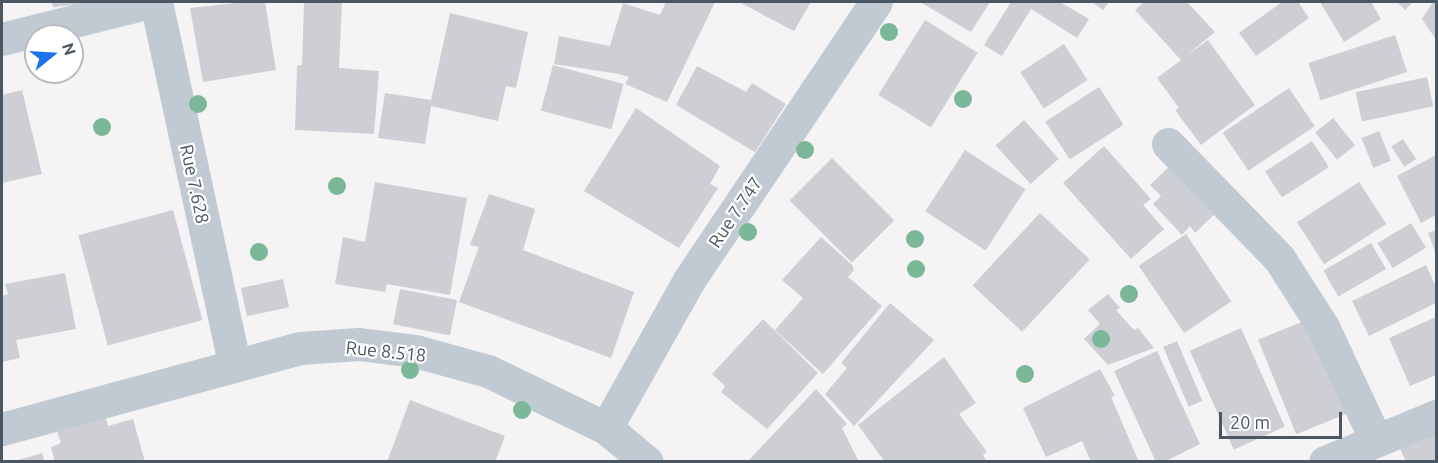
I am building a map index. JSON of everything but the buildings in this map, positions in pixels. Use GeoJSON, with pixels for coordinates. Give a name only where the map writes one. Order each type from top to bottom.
{"type":"FeatureCollection","features":[{"type":"Feature","properties":{"kind":"street"},"geometry":{"type":"LineString","coordinates":[[2,39],[150,2]]}},
{"type":"Feature","properties":{"kind":"street","name":"Rue 7.628"},"geometry":{"type":"LineString","coordinates":[[156,2],[235,366]]}},
{"type":"Feature","properties":{"kind":"street","name":"Rue 7.747"},"geometry":{"type":"LineString","coordinates":[[606,428],[689,280],[876,2]]}},
{"type":"Feature","properties":{"kind":"street"},"geometry":{"type":"LineString","coordinates":[[1168,144],[1279,258],[1323,327],[1376,440]]}},
{"type":"Feature","properties":{"kind":"street","name":"Rue 8.518"},"geometry":{"type":"LineString","coordinates":[[2,429],[300,348],[359,344],[415,351],[488,371],[606,428],[647,462]]}},
{"type":"Feature","properties":{"kind":"street"},"geometry":{"type":"LineString","coordinates":[[1325,462],[1437,416]]}}]}
